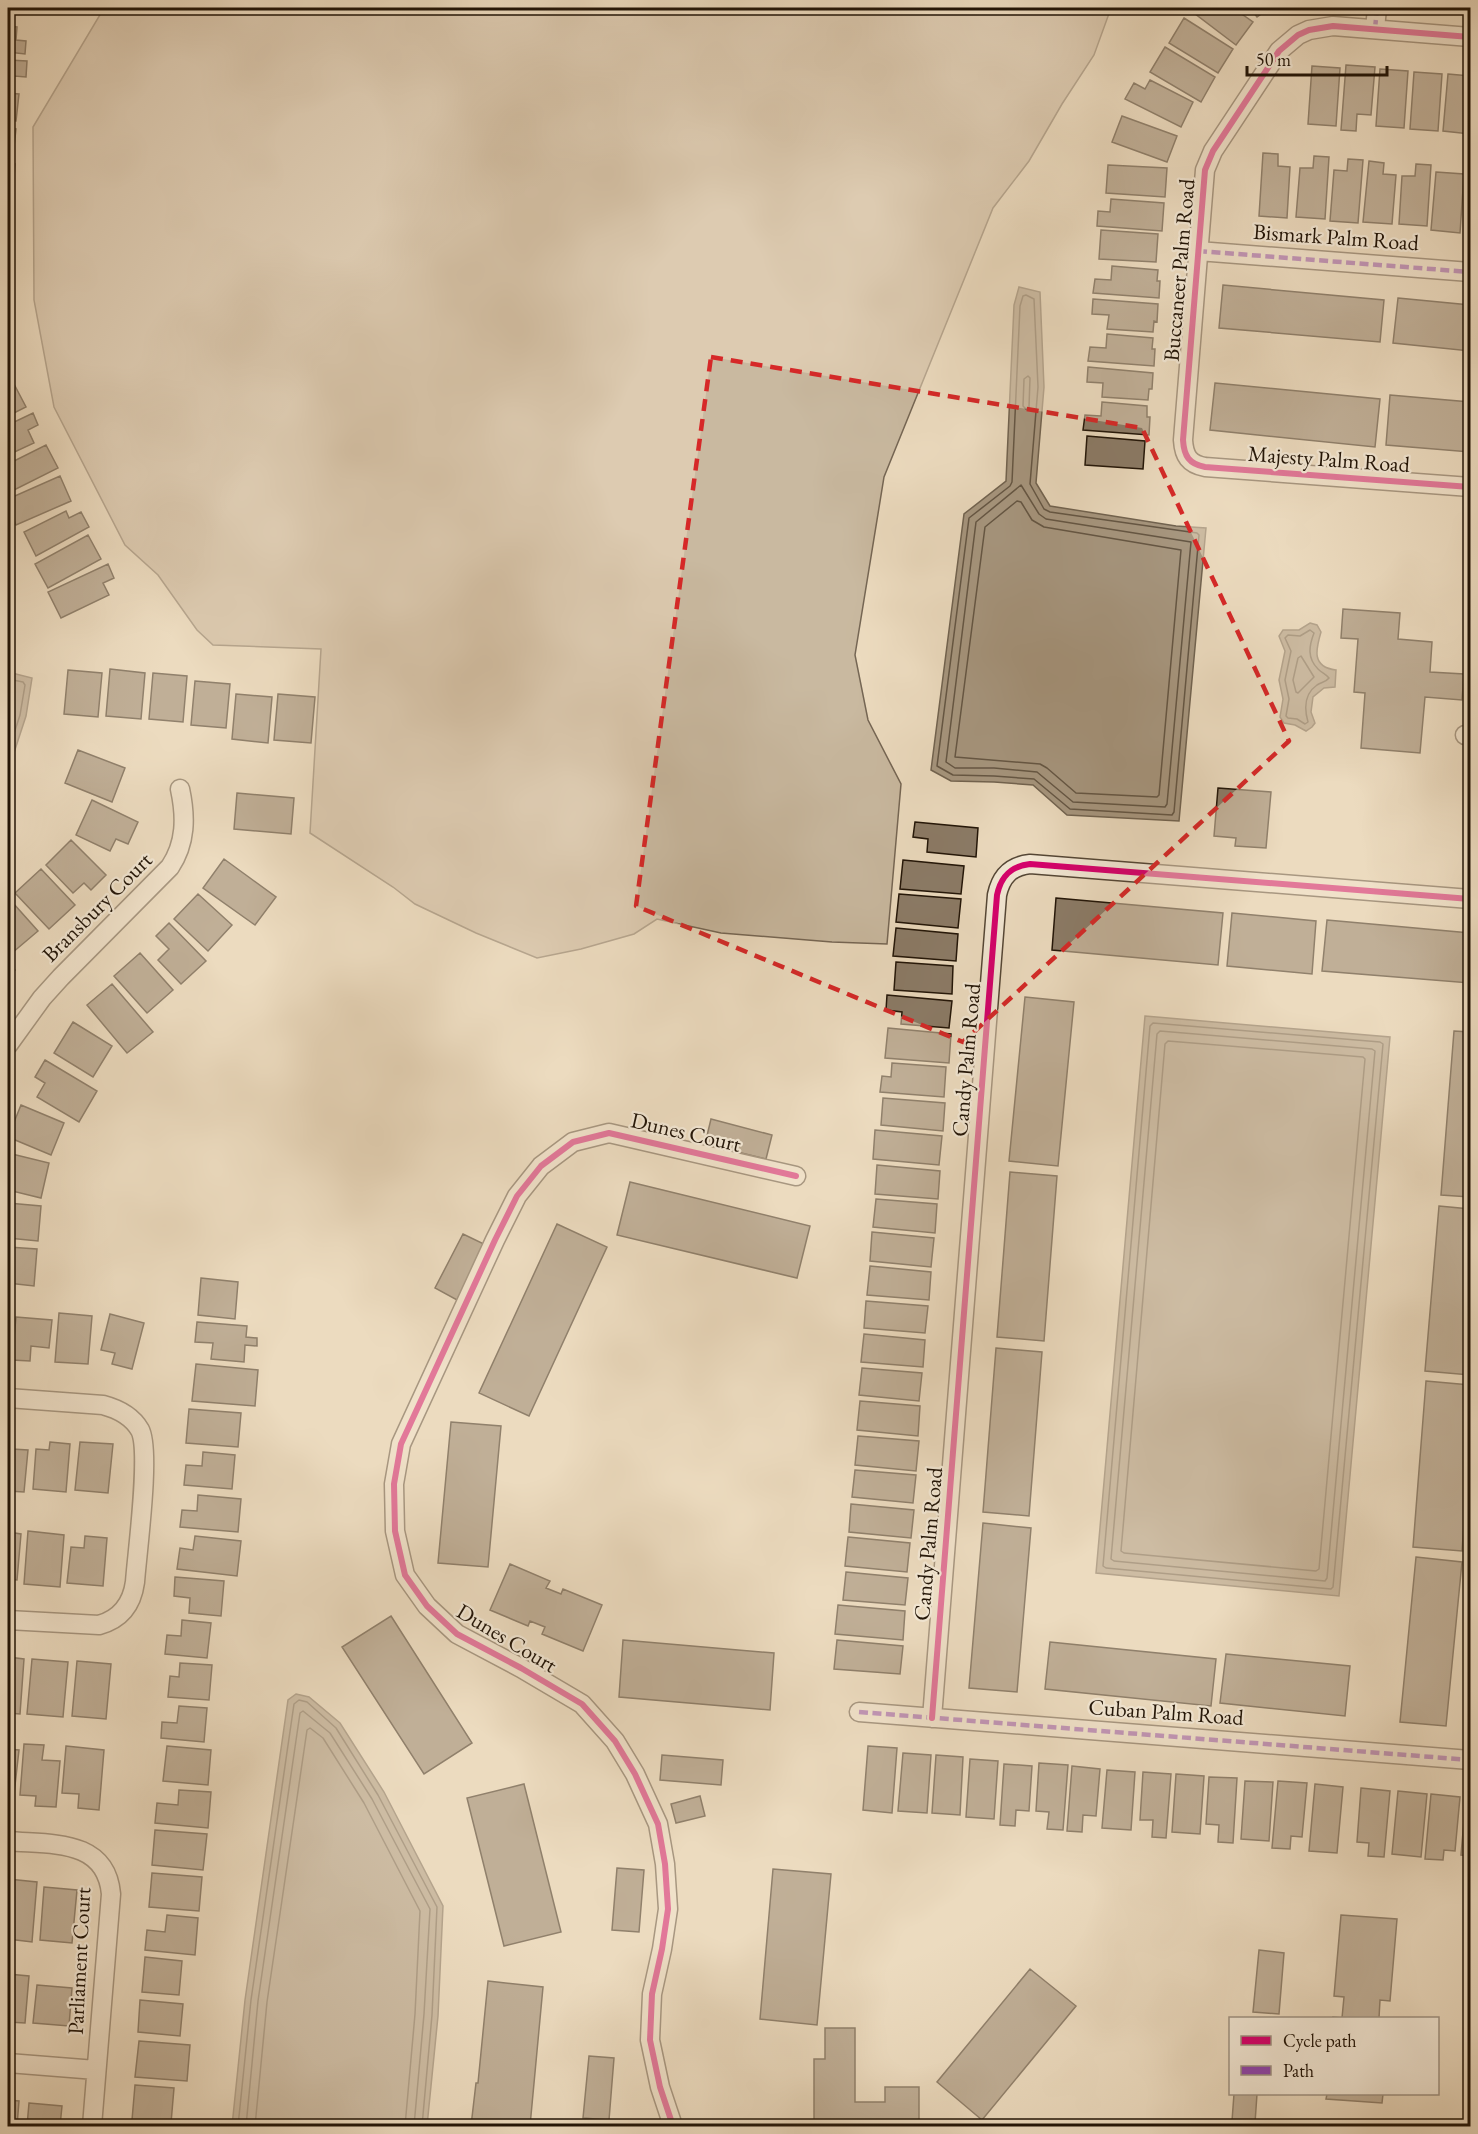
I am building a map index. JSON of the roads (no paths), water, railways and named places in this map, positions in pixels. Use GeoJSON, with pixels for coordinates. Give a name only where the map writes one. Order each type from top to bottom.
{"type":"FeatureCollection","features":[{"type":"Feature","properties":{"kind":"street"},"geometry":{"type":"LineString","coordinates":[[1375,29],[1377,8]]}},
{"type":"Feature","properties":{"kind":"street","name":"Buccaneer Palm Road"},"geometry":{"type":"LineString","coordinates":[[1187,459],[1183,440],[1203,181],[1209,160],[1279,51],[1298,35],[1333,26],[1470,37]]}},
{"type":"Feature","properties":{"kind":"street","name":"Bismark Palm Road"},"geometry":{"type":"LineString","coordinates":[[1198,251],[1470,272]]}},
{"type":"Feature","properties":{"kind":"street","name":"Majesty Palm Road"},"geometry":{"type":"LineString","coordinates":[[1187,459],[1205,467],[1470,487]]}},
{"type":"Feature","properties":{"kind":"street","name":"Bransbury Court"},"geometry":{"type":"LineString","coordinates":[[8,1045],[61,976],[170,867],[178,855],[183,836],[183,803],[180,789]]}},
{"type":"Feature","properties":{"kind":"street","name":"Candy Palm Road"},"geometry":{"type":"LineString","coordinates":[[932,1718],[997,895],[1002,879],[1014,868],[1030,864],[1470,899]]}},
{"type":"Feature","properties":{"kind":"street","name":"Dunes Court"},"geometry":{"type":"LineString","coordinates":[[673,2127],[660,2087],[650,2040],[652,1994],[668,1909],[665,1864],[658,1824],[635,1774],[615,1740],[582,1704],[457,1634],[427,1606],[405,1575],[395,1531],[394,1484],[401,1444],[490,1250],[517,1196],[541,1166],[573,1142],[609,1133],[796,1176]]}},
{"type":"Feature","properties":{"kind":"street"},"geometry":{"type":"LineString","coordinates":[[8,1398],[116,1409],[126,1414],[137,1425],[144,1442],[145,1454],[134,1592],[124,1611],[99,1626],[8,1620]]}},
{"type":"Feature","properties":{"kind":"street","name":"Cuban Palm Road"},"geometry":{"type":"LineString","coordinates":[[859,1712],[1470,1760]]}},
{"type":"Feature","properties":{"kind":"street","name":"Parliament Court"},"geometry":{"type":"LineString","coordinates":[[8,1841],[68,1846],[81,1850],[91,1855],[106,1872],[111,1894],[92,2127]]}},
{"type":"Feature","properties":{"kind":"street"},"geometry":{"type":"LineString","coordinates":[[8,2063],[96,2070]]}},
{"type":"Feature","properties":{"kind":"water"},"geometry":{"type":"Polygon","coordinates":[[[1019,287],[1040,292],[1044,387],[1036,483],[1050,506],[1176,526],[1206,528],[1179,821],[1067,815],[1033,785],[951,781],[931,770],[964,514],[1006,481],[1014,305],[1019,287]]]}},
{"type":"Feature","properties":{"kind":"water"},"geometry":{"type":"Polygon","coordinates":[[[1310,623],[1317,625],[1321,632],[1317,651],[1319,661],[1322,665],[1336,670],[1335,687],[1324,688],[1313,697],[1311,712],[1315,723],[1306,731],[1295,725],[1284,723],[1280,717],[1283,699],[1279,680],[1285,651],[1279,636],[1283,630],[1299,630],[1310,623]]]}},
{"type":"Feature","properties":{"kind":"water"},"geometry":{"type":"Polygon","coordinates":[[[8,672],[32,678],[26,716],[8,771],[8,672]]]}},
{"type":"Feature","properties":{"kind":"water"},"geometry":{"type":"Polygon","coordinates":[[[1145,1016],[1390,1037],[1339,1596],[1096,1573],[1145,1016]]]}},
{"type":"Feature","properties":{"kind":"water"},"geometry":{"type":"Polygon","coordinates":[[[296,1694],[309,1697],[340,1723],[384,1792],[443,1906],[438,2016],[427,2126],[232,2126],[245,2000],[288,1700],[296,1694]]]}}]}
